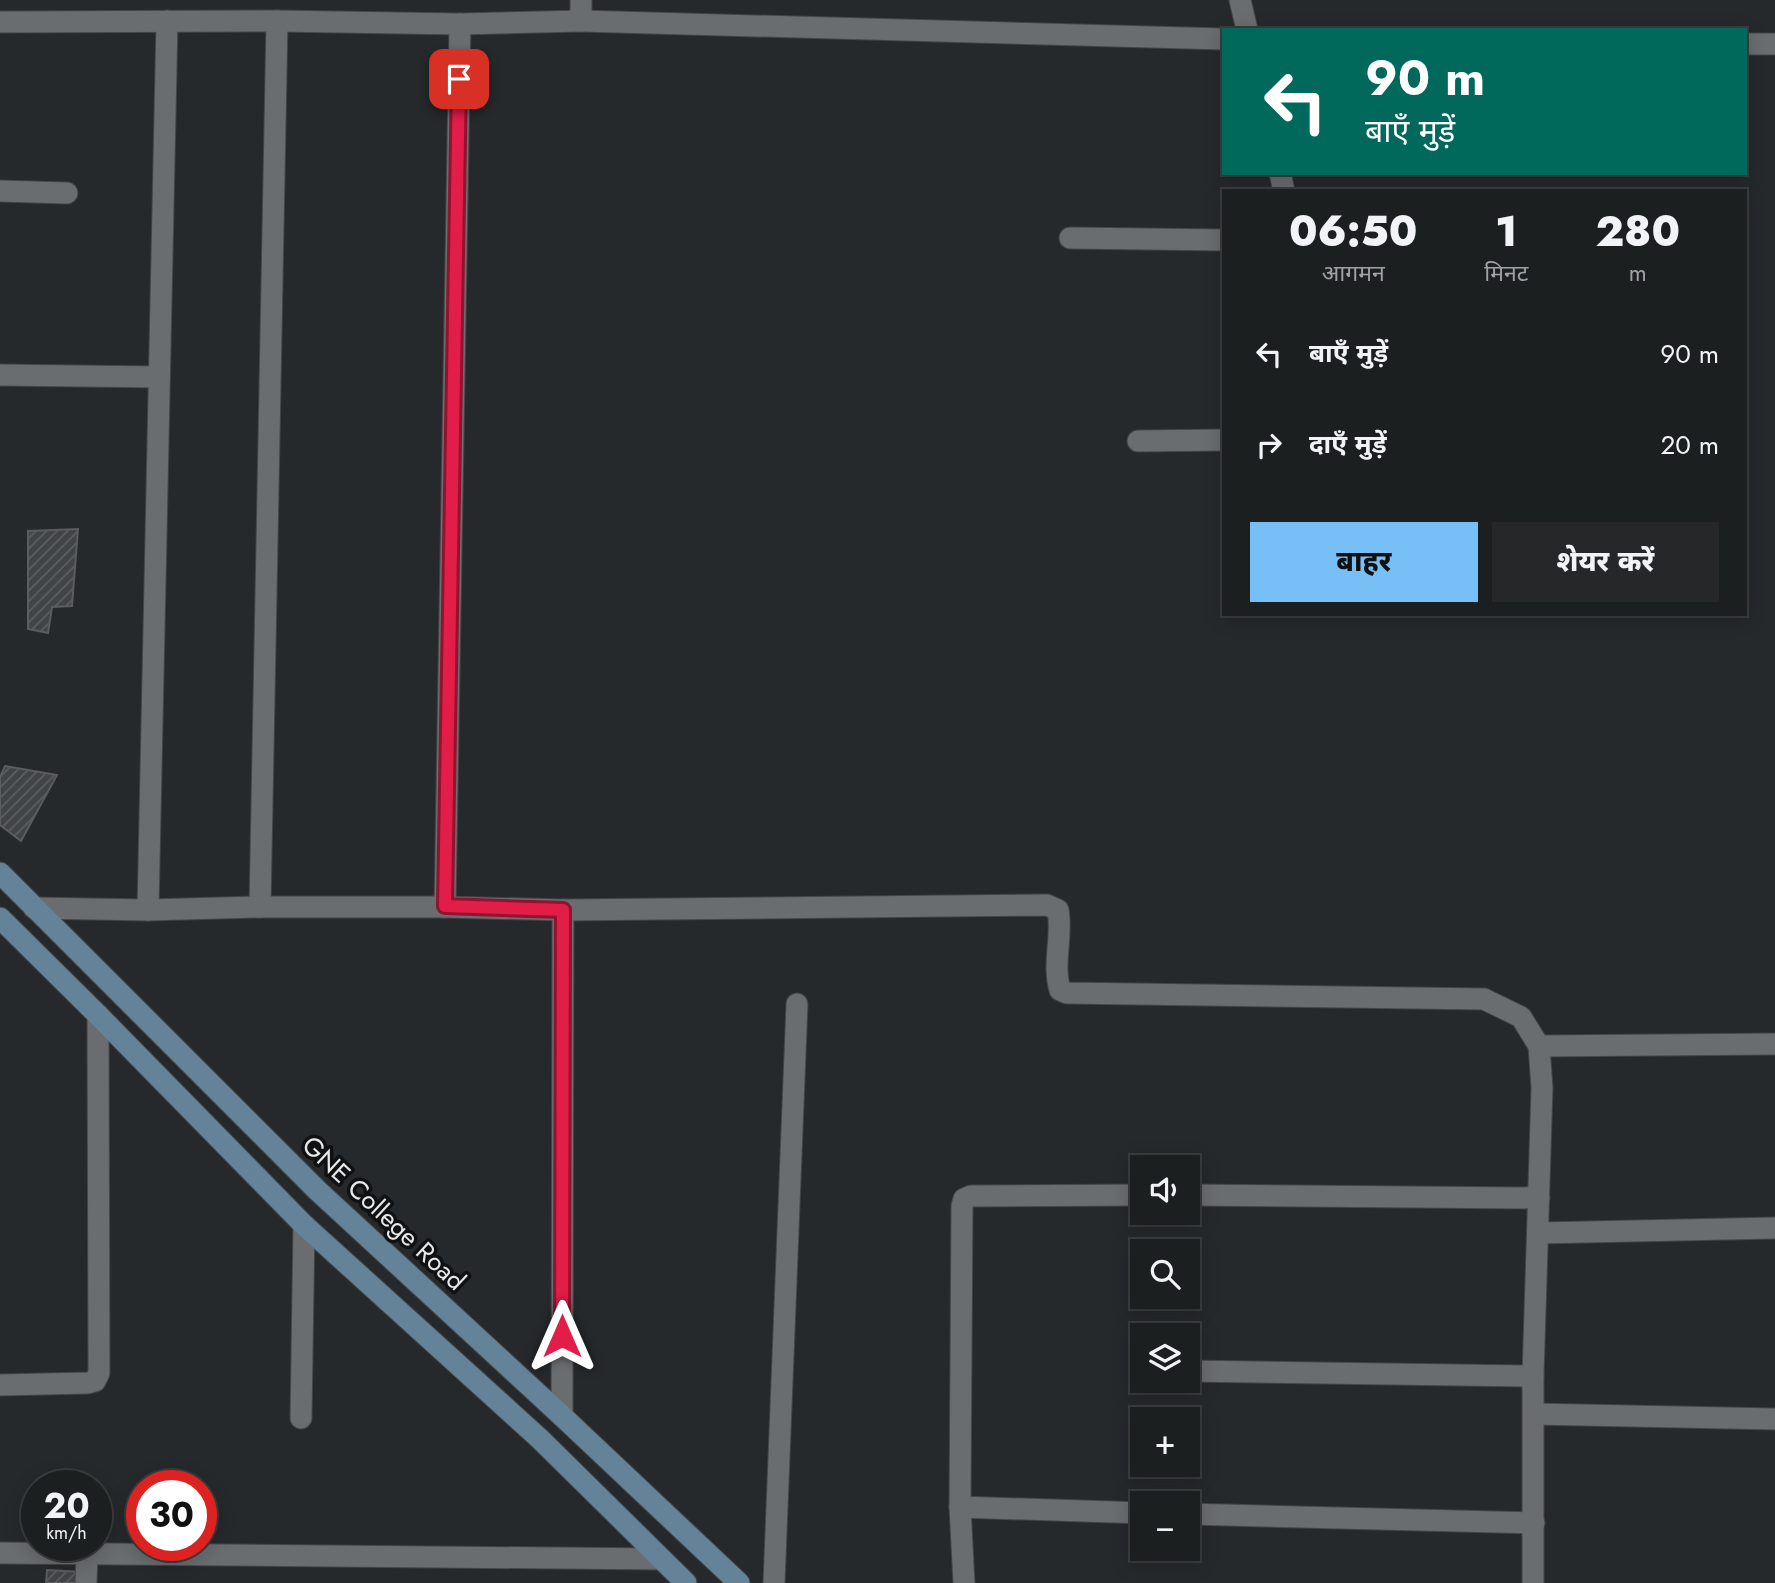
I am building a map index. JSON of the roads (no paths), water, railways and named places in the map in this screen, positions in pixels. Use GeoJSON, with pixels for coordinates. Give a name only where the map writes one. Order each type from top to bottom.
{"type":"FeatureCollection","features":[{"type":"Feature","properties":{"kind":"street"},"geometry":{"type":"LineString","coordinates":[[1240,0],[1247,28]]}},
{"type":"Feature","properties":{"kind":"street"},"geometry":{"type":"LineString","coordinates":[[0,22],[98,10],[167,21],[460,24],[581,11],[1222,39]]}},
{"type":"Feature","properties":{"kind":"street"},"geometry":{"type":"LineString","coordinates":[[148,910],[167,21]]}},
{"type":"Feature","properties":{"kind":"street"},"geometry":{"type":"LineString","coordinates":[[260,906],[277,21]]}},
{"type":"Feature","properties":{"kind":"street"},"geometry":{"type":"LineString","coordinates":[[445,906],[460,24]]}},
{"type":"Feature","properties":{"kind":"street"},"geometry":{"type":"LineString","coordinates":[[1747,44],[1775,44]]}},
{"type":"Feature","properties":{"kind":"street"},"geometry":{"type":"LineString","coordinates":[[0,191],[67,193]]}},
{"type":"Feature","properties":{"kind":"street"},"geometry":{"type":"LineString","coordinates":[[1070,238],[1222,240]]}},
{"type":"Feature","properties":{"kind":"street"},"geometry":{"type":"LineString","coordinates":[[0,375],[159,377]]}},
{"type":"Feature","properties":{"kind":"street"},"geometry":{"type":"LineString","coordinates":[[1138,441],[1222,440]]}},
{"type":"Feature","properties":{"kind":"street","name":"GNE College Road"},"geometry":{"type":"LineString","coordinates":[[0,873],[318,1191],[739,1583]]}},
{"type":"Feature","properties":{"kind":"street"},"geometry":{"type":"LineString","coordinates":[[34,908],[148,910],[260,906],[445,906],[563,910],[1047,905],[1058,910],[1060,920],[1056,979],[1059,990],[1068,993],[1484,999],[1521,1017],[1539,1046],[1542,1088],[1533,1376],[1533,1583]]}},
{"type":"Feature","properties":{"kind":"street"},"geometry":{"type":"LineString","coordinates":[[562,1416],[563,910]]}},
{"type":"Feature","properties":{"kind":"street"},"geometry":{"type":"LineString","coordinates":[[0,918],[304,1225],[540,1439],[686,1583]]}},
{"type":"Feature","properties":{"kind":"street"},"geometry":{"type":"LineString","coordinates":[[774,1583],[797,1004]]}},
{"type":"Feature","properties":{"kind":"street"},"geometry":{"type":"LineString","coordinates":[[0,1385],[88,1383],[96,1381],[99,1373],[98,1015]]}},
{"type":"Feature","properties":{"kind":"street"},"geometry":{"type":"LineString","coordinates":[[1539,1046],[1775,1044]]}},
{"type":"Feature","properties":{"kind":"street"},"geometry":{"type":"LineString","coordinates":[[964,1583],[960,1507],[961,1220],[964,1199],[971,1195],[1130,1195]]}},
{"type":"Feature","properties":{"kind":"street"},"geometry":{"type":"LineString","coordinates":[[1200,1195],[1539,1198]]}},
{"type":"Feature","properties":{"kind":"street"},"geometry":{"type":"LineString","coordinates":[[301,1418],[304,1225]]}},
{"type":"Feature","properties":{"kind":"street"},"geometry":{"type":"LineString","coordinates":[[1539,1233],[1775,1228]]}},
{"type":"Feature","properties":{"kind":"street"},"geometry":{"type":"LineString","coordinates":[[1200,1371],[1533,1376]]}},
{"type":"Feature","properties":{"kind":"street"},"geometry":{"type":"LineString","coordinates":[[1534,1414],[1775,1419]]}},
{"type":"Feature","properties":{"kind":"street"},"geometry":{"type":"LineString","coordinates":[[960,1507],[1130,1513]]}},
{"type":"Feature","properties":{"kind":"street"},"geometry":{"type":"LineString","coordinates":[[1200,1514],[1534,1523]]}},
{"type":"Feature","properties":{"kind":"street"},"geometry":{"type":"LineString","coordinates":[[0,1553],[21,1553]]}},
{"type":"Feature","properties":{"kind":"street"},"geometry":{"type":"LineString","coordinates":[[112,1555],[661,1559]]}},
{"type":"Feature","properties":{"kind":"street"},"geometry":{"type":"LineString","coordinates":[[86,1583],[87,1561]]}}]}
